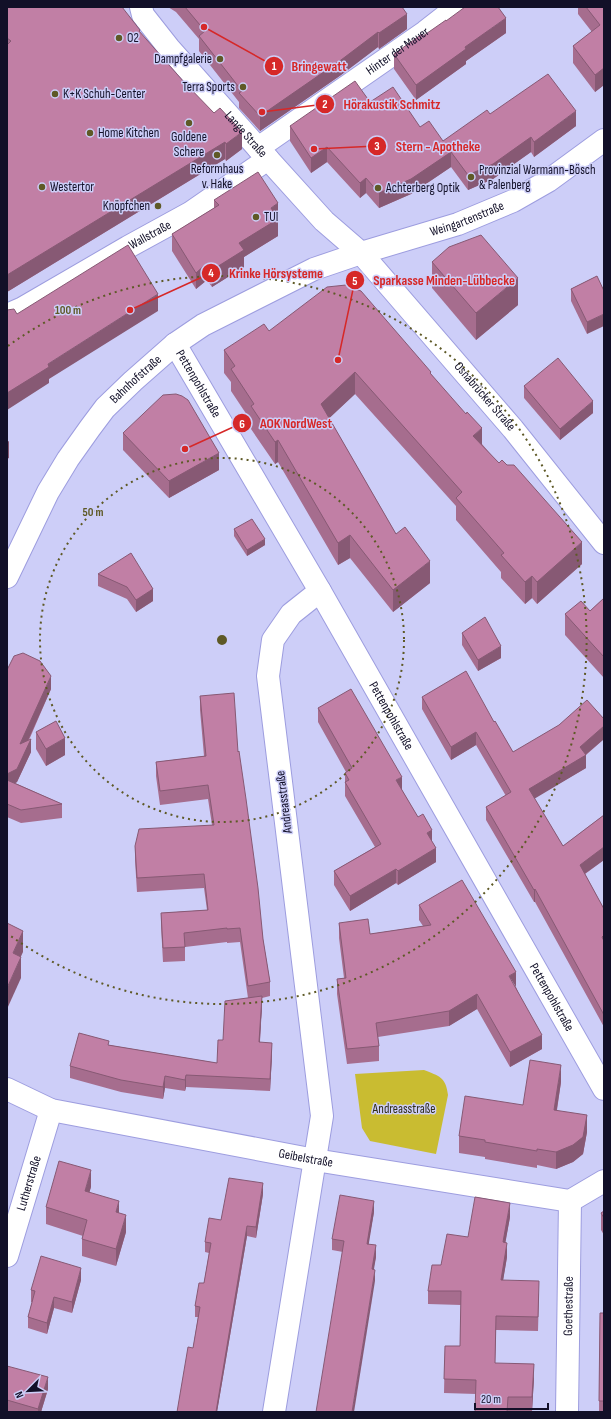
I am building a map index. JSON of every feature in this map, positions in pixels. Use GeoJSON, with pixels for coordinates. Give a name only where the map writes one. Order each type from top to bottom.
{"type":"FeatureCollection","features":[{"type":"Feature","properties":{"kind":"street","name":"Lange Straße"},"geometry":{"type":"LineString","coordinates":[[141,7],[143,15],[169,48],[263,154],[324,221],[361,253]]}},
{"type":"Feature","properties":{"kind":"street","name":"Hinter der Mauer"},"geometry":{"type":"LineString","coordinates":[[263,154],[457,7]]}},
{"type":"Feature","properties":{"kind":"street","name":"Weingartenstraße"},"geometry":{"type":"LineString","coordinates":[[361,253],[458,224],[513,200],[548,181],[602,146]]}},
{"type":"Feature","properties":{"kind":"street","name":"Wallstraße"},"geometry":{"type":"LineString","coordinates":[[7,315],[23,308],[190,213],[263,154]]}},
{"type":"Feature","properties":{"kind":"street","name":"Bahnhofstraße"},"geometry":{"type":"LineString","coordinates":[[7,577],[48,492],[68,459],[105,408],[133,381],[175,344],[203,325],[314,269],[361,253]]}},
{"type":"Feature","properties":{"kind":"street","name":"Osnabrücker Straße"},"geometry":{"type":"LineString","coordinates":[[361,253],[513,429],[604,543]]}},
{"type":"Feature","properties":{"kind":"street","name":"Pettenpohlstraße"},"geometry":{"type":"LineString","coordinates":[[175,344],[320,591],[604,1089]]}},
{"type":"Feature","properties":{"kind":"street","name":"Andreasstraße"},"geometry":{"type":"LineString","coordinates":[[274,1412],[322,1116],[268,676],[273,640],[291,614],[320,591]]}},
{"type":"Feature","properties":{"kind":"street","name":"Geibelstraße"},"geometry":{"type":"LineString","coordinates":[[7,1089],[51,1110],[315,1160],[570,1201]]}},
{"type":"Feature","properties":{"kind":"street","name":"Lutherstraße"},"geometry":{"type":"LineString","coordinates":[[7,1256],[51,1110]]}},
{"type":"Feature","properties":{"kind":"street"},"geometry":{"type":"LineString","coordinates":[[570,1201],[604,1181]]}},
{"type":"Feature","properties":{"kind":"street","name":"Goethestraße"},"geometry":{"type":"LineString","coordinates":[[567,1412],[570,1201]]}},
{"type":"Feature","properties":{"kind":"green space","name":"Andreasstraße"},"geometry":{"type":"Polygon","coordinates":[[[424,1070],[441,1078],[446,1084],[448,1095],[436,1154],[370,1141],[362,1128],[355,1074],[424,1070]]]}},
{"type":"Feature","properties":{"kind":"building"},"geometry":{"type":"Polygon","coordinates":[[[7,7],[122,7],[140,30],[139,31],[184,82],[214,113],[220,108],[242,132],[226,144],[225,142],[7,275],[7,45],[11,41],[7,38],[7,7]]]}},
{"type":"Feature","properties":{"kind":"building"},"geometry":{"type":"Polygon","coordinates":[[[185,7],[402,7],[407,14],[379,33],[378,32],[341,60],[260,116],[239,93],[242,91],[199,36],[205,31],[185,7]]]}},
{"type":"Feature","properties":{"kind":"building"},"geometry":{"type":"Polygon","coordinates":[[[465,7],[498,7],[506,18],[465,47],[466,49],[416,85],[394,54],[422,34],[423,36],[465,7]]]}},
{"type":"Feature","properties":{"kind":"building"},"geometry":{"type":"Polygon","coordinates":[[[586,7],[604,7],[604,68],[595,75],[573,46],[600,25],[586,7]]]}},
{"type":"Feature","properties":{"kind":"building"},"geometry":{"type":"Polygon","coordinates":[[[548,74],[576,111],[534,142],[531,137],[493,164],[468,175],[451,152],[411,179],[379,193],[366,178],[360,183],[327,147],[311,158],[290,126],[355,81],[370,102],[393,87],[420,127],[429,121],[443,141],[487,110],[490,114],[548,74]]]}},
{"type":"Feature","properties":{"kind":"building"},"geometry":{"type":"Polygon","coordinates":[[[258,172],[278,203],[271,208],[278,219],[239,243],[244,250],[212,270],[207,263],[196,273],[172,234],[219,205],[214,200],[258,172]]]}},
{"type":"Feature","properties":{"kind":"building"},"geometry":{"type":"Polygon","coordinates":[[[481,235],[518,278],[476,313],[432,262],[449,247],[481,235]]]}},
{"type":"Feature","properties":{"kind":"building"},"geometry":{"type":"Polygon","coordinates":[[[128,245],[158,294],[48,364],[49,367],[7,393],[7,310],[14,309],[17,314],[128,245]]]}},
{"type":"Feature","properties":{"kind":"building"},"geometry":{"type":"Polygon","coordinates":[[[597,276],[604,291],[604,314],[587,322],[571,289],[597,276]]]}},
{"type":"Feature","properties":{"kind":"building"},"geometry":{"type":"Polygon","coordinates":[[[346,285],[361,291],[466,414],[467,412],[482,428],[473,436],[499,463],[502,460],[507,465],[514,465],[582,542],[537,582],[532,576],[525,582],[501,555],[504,553],[456,498],[462,492],[355,372],[321,404],[396,534],[405,527],[430,561],[393,590],[350,535],[338,543],[278,440],[275,442],[251,406],[254,404],[231,369],[235,366],[224,350],[264,324],[269,331],[327,287],[346,285]]]}},
{"type":"Feature","properties":{"kind":"building"},"geometry":{"type":"Polygon","coordinates":[[[558,358],[593,401],[560,429],[524,386],[558,358]]]}},
{"type":"Feature","properties":{"kind":"building"},"geometry":{"type":"Polygon","coordinates":[[[176,394],[188,400],[219,453],[169,481],[123,433],[163,395],[176,394]]]}},
{"type":"Feature","properties":{"kind":"building"},"geometry":{"type":"Polygon","coordinates":[[[252,519],[265,539],[247,550],[234,529],[252,519]]]}},
{"type":"Feature","properties":{"kind":"building"},"geometry":{"type":"Polygon","coordinates":[[[131,553],[153,589],[136,600],[127,587],[98,574],[131,553]]]}},
{"type":"Feature","properties":{"kind":"building"},"geometry":{"type":"Polygon","coordinates":[[[604,598],[604,657],[565,614],[581,601],[590,611],[604,598]]]}},
{"type":"Feature","properties":{"kind":"building"},"geometry":{"type":"Polygon","coordinates":[[[485,617],[501,646],[478,660],[462,633],[485,617]]]}},
{"type":"Feature","properties":{"kind":"building"},"geometry":{"type":"Polygon","coordinates":[[[23,653],[40,661],[51,676],[20,744],[31,739],[17,769],[7,774],[7,670],[14,656],[23,653]]]}},
{"type":"Feature","properties":{"kind":"building"},"geometry":{"type":"Polygon","coordinates":[[[466,671],[494,722],[495,721],[513,752],[559,725],[587,700],[604,719],[604,726],[580,747],[586,755],[529,789],[563,846],[604,815],[604,847],[580,865],[604,909],[604,935],[602,937],[604,941],[604,1015],[535,889],[534,890],[486,807],[511,792],[476,732],[451,747],[422,697],[466,671]]]}},
{"type":"Feature","properties":{"kind":"building"},"geometry":{"type":"Polygon","coordinates":[[[351,689],[402,777],[396,780],[418,817],[423,814],[432,830],[427,833],[436,848],[398,871],[396,869],[350,896],[334,871],[381,844],[345,782],[349,780],[345,773],[352,768],[318,708],[351,689]]]}},
{"type":"Feature","properties":{"kind":"building"},"geometry":{"type":"Polygon","coordinates":[[[234,693],[238,752],[239,751],[246,799],[263,939],[270,982],[248,986],[240,928],[184,933],[185,947],[163,948],[161,913],[208,910],[204,874],[137,878],[135,846],[139,829],[214,825],[208,785],[160,791],[156,762],[206,756],[200,696],[234,693]]]}},
{"type":"Feature","properties":{"kind":"building"},"geometry":{"type":"Polygon","coordinates":[[[56,721],[65,738],[46,749],[36,732],[56,721]]]}},
{"type":"Feature","properties":{"kind":"building"},"geometry":{"type":"Polygon","coordinates":[[[7,780],[62,804],[21,810],[7,804],[7,780]]]}},
{"type":"Feature","properties":{"kind":"building"},"geometry":{"type":"Polygon","coordinates":[[[462,880],[516,972],[509,976],[542,1035],[510,1052],[477,994],[449,1011],[376,1023],[379,1046],[347,1049],[337,979],[346,978],[339,923],[368,919],[370,934],[431,925],[419,905],[462,880]]]}},
{"type":"Feature","properties":{"kind":"building"},"geometry":{"type":"Polygon","coordinates":[[[7,923],[23,931],[13,953],[21,957],[7,988],[7,923]]]}},
{"type":"Feature","properties":{"kind":"building"},"geometry":{"type":"Polygon","coordinates":[[[262,996],[259,1042],[272,1043],[270,1079],[186,1075],[185,1080],[165,1076],[163,1087],[121,1080],[70,1066],[79,1033],[109,1041],[108,1045],[217,1063],[218,1040],[223,1040],[225,1001],[262,996]]]}},
{"type":"Feature","properties":{"kind":"building"},"geometry":{"type":"Polygon","coordinates":[[[530,1060],[561,1065],[554,1110],[587,1115],[583,1137],[573,1145],[556,1152],[537,1149],[537,1151],[459,1136],[465,1096],[523,1105],[530,1060]]]}},
{"type":"Feature","properties":{"kind":"building"},"geometry":{"type":"Polygon","coordinates":[[[59,1161],[91,1170],[85,1191],[119,1201],[116,1212],[126,1215],[116,1249],[82,1239],[87,1220],[46,1207],[59,1161]]]}},
{"type":"Feature","properties":{"kind":"building"},"geometry":{"type":"Polygon","coordinates":[[[229,1178],[263,1183],[256,1227],[247,1226],[216,1412],[177,1412],[188,1347],[193,1348],[200,1307],[195,1306],[199,1283],[204,1283],[211,1243],[205,1242],[209,1218],[221,1220],[229,1178]]]}},
{"type":"Feature","properties":{"kind":"building"},"geometry":{"type":"Polygon","coordinates":[[[340,1195],[374,1201],[367,1244],[376,1245],[372,1269],[375,1270],[352,1412],[316,1412],[344,1241],[332,1239],[340,1195]]]}},
{"type":"Feature","properties":{"kind":"building"},"geometry":{"type":"Polygon","coordinates":[[[475,1197],[510,1203],[503,1242],[507,1243],[501,1280],[539,1281],[538,1317],[496,1316],[495,1363],[534,1364],[532,1397],[508,1397],[507,1412],[475,1412],[476,1380],[444,1379],[445,1346],[460,1346],[461,1291],[428,1291],[432,1265],[441,1265],[447,1234],[468,1237],[475,1197]]]}},
{"type":"Feature","properties":{"kind":"building"},"geometry":{"type":"Polygon","coordinates":[[[604,1211],[604,1218],[601,1213],[604,1211]]]}},
{"type":"Feature","properties":{"kind":"building"},"geometry":{"type":"Polygon","coordinates":[[[41,1256],[81,1268],[72,1302],[54,1297],[47,1323],[28,1317],[35,1291],[31,1290],[41,1256]]]}},
{"type":"Feature","properties":{"kind":"building"},"geometry":{"type":"Polygon","coordinates":[[[600,1313],[604,1313],[604,1401],[599,1401],[600,1313]]]}},
{"type":"Feature","properties":{"kind":"building"},"geometry":{"type":"Polygon","coordinates":[[[7,1366],[48,1377],[38,1409],[7,1400],[7,1366]]]}},
{"type":"Feature","properties":{"kind":"place","name":"Bringewatt"},"geometry":{"type":"Point","coordinates":[204,27]}},
{"type":"Feature","properties":{"kind":"place","name":"O2"},"geometry":{"type":"Point","coordinates":[119,38]}},
{"type":"Feature","properties":{"kind":"place","name":"Dampfgalerie"},"geometry":{"type":"Point","coordinates":[220,59]}},
{"type":"Feature","properties":{"kind":"place","name":"Terra Sports"},"geometry":{"type":"Point","coordinates":[243,87]}},
{"type":"Feature","properties":{"kind":"place","name":"K+K Schuh-Center"},"geometry":{"type":"Point","coordinates":[55,94]}},
{"type":"Feature","properties":{"kind":"place","name":"Hörakustik Schmitz"},"geometry":{"type":"Point","coordinates":[262,112]}},
{"type":"Feature","properties":{"kind":"place","name":"Goldene Schere"},"geometry":{"type":"Point","coordinates":[189,123]}},
{"type":"Feature","properties":{"kind":"place","name":"Home Kitchen"},"geometry":{"type":"Point","coordinates":[90,133]}},
{"type":"Feature","properties":{"kind":"place","name":"Stern - Apotheke"},"geometry":{"type":"Point","coordinates":[314,149]}},
{"type":"Feature","properties":{"kind":"place","name":"Reformhaus v. Hake"},"geometry":{"type":"Point","coordinates":[217,155]}},
{"type":"Feature","properties":{"kind":"place","name":"Provinzial Warmann-Bösch & Palenberg"},"geometry":{"type":"Point","coordinates":[471,177]}},
{"type":"Feature","properties":{"kind":"place","name":"Westertor"},"geometry":{"type":"Point","coordinates":[42,187]}},
{"type":"Feature","properties":{"kind":"place","name":"Achterberg Optik"},"geometry":{"type":"Point","coordinates":[378,188]}},
{"type":"Feature","properties":{"kind":"place","name":"Knöpfchen"},"geometry":{"type":"Point","coordinates":[158,206]}},
{"type":"Feature","properties":{"kind":"place","name":"TUI"},"geometry":{"type":"Point","coordinates":[256,217]}},
{"type":"Feature","properties":{"kind":"place","name":"Krinke Hörsysteme"},"geometry":{"type":"Point","coordinates":[130,310]}},
{"type":"Feature","properties":{"kind":"place","name":"Sparkasse Minden-Lübbecke"},"geometry":{"type":"Point","coordinates":[338,360]}},
{"type":"Feature","properties":{"kind":"place","name":"AOK NordWest"},"geometry":{"type":"Point","coordinates":[185,449]}}]}
